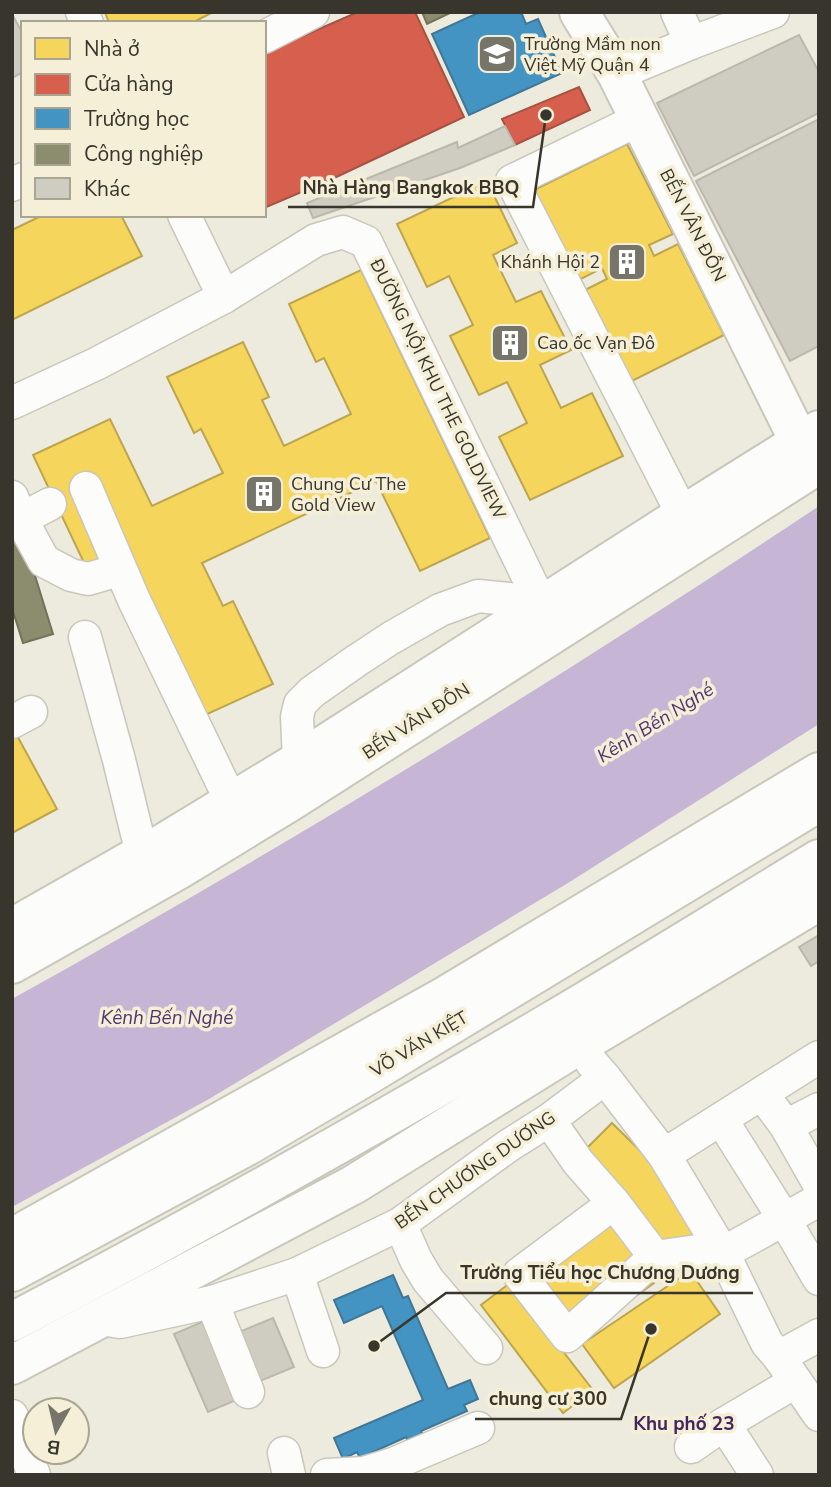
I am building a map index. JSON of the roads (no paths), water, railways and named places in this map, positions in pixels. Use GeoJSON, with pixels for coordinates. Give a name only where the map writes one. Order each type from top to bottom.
{"type":"FeatureCollection","features":[{"type":"Feature","properties":{"kind":"main road","name":"BẾN VÂN ĐỒN"},"geometry":{"type":"LineString","coordinates":[[579,12],[617,74],[713,265],[813,451]]}},
{"type":"Feature","properties":{"kind":"main road","name":"BẾN VÂN ĐỒN"},"geometry":{"type":"LineString","coordinates":[[12,928],[144,855],[299,761],[683,514],[813,451]]}},
{"type":"Feature","properties":{"kind":"main road","name":"BẾN VÂN ĐỒN"},"geometry":{"type":"LineString","coordinates":[[12,964],[178,870],[291,801],[813,451]]}},
{"type":"Feature","properties":{"kind":"main road","name":"VÕ VĂN KIỆT"},"geometry":{"type":"LineString","coordinates":[[445,996],[488,945],[819,744]]}},
{"type":"Feature","properties":{"kind":"main road","name":"VÕ VĂN KIỆT"},"geometry":{"type":"LineString","coordinates":[[12,1238],[445,996],[819,772]]}},
{"type":"Feature","properties":{"kind":"main road","name":"VÕ VĂN KIỆT"},"geometry":{"type":"LineString","coordinates":[[12,1272],[368,1075],[819,802]]}},
{"type":"Feature","properties":{"kind":"main road"},"geometry":{"type":"LineString","coordinates":[[12,1322],[165,1241],[408,1105],[819,859]]}},
{"type":"Feature","properties":{"kind":"main road"},"geometry":{"type":"LineString","coordinates":[[12,1365],[353,1185],[577,1046],[819,901]]}},
{"type":"Feature","properties":{"kind":"street"},"geometry":{"type":"LineString","coordinates":[[677,12],[691,44]]}},
{"type":"Feature","properties":{"kind":"street"},"geometry":{"type":"LineString","coordinates":[[617,74],[773,12]]}},
{"type":"Feature","properties":{"kind":"street"},"geometry":{"type":"LineString","coordinates":[[266,36],[311,13]]}},
{"type":"Feature","properties":{"kind":"street"},"geometry":{"type":"LineString","coordinates":[[640,119],[512,181],[683,514]]}},
{"type":"Feature","properties":{"kind":"street"},"geometry":{"type":"LineString","coordinates":[[185,217],[224,297]]}},
{"type":"Feature","properties":{"kind":"street","name":"ĐƯỜNG NỘI KHU THE GOLDVIEW"},"geometry":{"type":"LineString","coordinates":[[12,403],[96,364],[224,297],[316,240],[343,232],[366,242],[538,609]]}},
{"type":"Feature","properties":{"kind":"street"},"geometry":{"type":"LineString","coordinates":[[86,488],[123,574],[231,802]]}},
{"type":"Feature","properties":{"kind":"street"},"geometry":{"type":"LineString","coordinates":[[50,504],[17,508],[44,561],[71,575],[88,579],[112,572],[123,574]]}},
{"type":"Feature","properties":{"kind":"street"},"geometry":{"type":"LineString","coordinates":[[299,761],[297,717],[300,705],[312,692],[382,644],[440,610],[478,596],[509,599],[538,609]]}},
{"type":"Feature","properties":{"kind":"street"},"geometry":{"type":"LineString","coordinates":[[85,637],[142,854]]}},
{"type":"Feature","properties":{"kind":"street"},"geometry":{"type":"LineString","coordinates":[[577,1046],[664,1155],[714,1252],[767,1343],[819,1415]]}},
{"type":"Feature","properties":{"kind":"street"},"geometry":{"type":"LineString","coordinates":[[664,1155],[819,1057]]}},
{"type":"Feature","properties":{"kind":"street","name":"BẾN CHƯƠNG DƯƠNG"},"geometry":{"type":"LineString","coordinates":[[100,1318],[120,1322],[212,1302],[297,1274],[400,1224],[605,1078]]}},
{"type":"Feature","properties":{"kind":"street"},"geometry":{"type":"LineString","coordinates":[[762,1094],[786,1126],[819,1184]]}},
{"type":"Feature","properties":{"kind":"street"},"geometry":{"type":"LineString","coordinates":[[786,1126],[819,1108]]}},
{"type":"Feature","properties":{"kind":"street"},"geometry":{"type":"LineString","coordinates":[[721,1119],[785,1219],[819,1279]]}},
{"type":"Feature","properties":{"kind":"street"},"geometry":{"type":"LineString","coordinates":[[549,1120],[578,1162],[655,1256]]}},
{"type":"Feature","properties":{"kind":"street"},"geometry":{"type":"LineString","coordinates":[[614,1203],[519,1273],[566,1336],[655,1256],[714,1252],[819,1200]]}},
{"type":"Feature","properties":{"kind":"street"},"geometry":{"type":"LineString","coordinates":[[400,1224],[428,1280],[486,1348]]}},
{"type":"Feature","properties":{"kind":"street"},"geometry":{"type":"LineString","coordinates":[[297,1274],[323,1351]]}},
{"type":"Feature","properties":{"kind":"street"},"geometry":{"type":"LineString","coordinates":[[212,1302],[248,1392]]}},
{"type":"Feature","properties":{"kind":"street"},"geometry":{"type":"LineString","coordinates":[[691,1447],[724,1424],[787,1369],[819,1335]]}},
{"type":"Feature","properties":{"kind":"street"},"geometry":{"type":"LineString","coordinates":[[12,1416],[34,1475]]}},
{"type":"Feature","properties":{"kind":"street"},"geometry":{"type":"LineString","coordinates":[[724,1424],[757,1475]]}},
{"type":"Feature","properties":{"kind":"street"},"geometry":{"type":"LineString","coordinates":[[327,1475],[364,1473],[393,1464],[478,1428]]}},
{"type":"Feature","properties":{"kind":"water","name":"Kênh Bến Nghé"},"geometry":{"type":"Polygon","coordinates":[[[819,506],[819,724],[568,883],[209,1099],[12,1207],[12,999],[218,882],[421,760],[621,635],[819,506]]]}},
{"type":"Feature","properties":{"kind":"place","name":"Trường Mầm non Việt Mỹ Quận 4"},"geometry":{"type":"Point","coordinates":[497,54]}},
{"type":"Feature","properties":{"kind":"place","name":"Nhà Hàng Bangkok BBQ"},"geometry":{"type":"Point","coordinates":[546,115]}},
{"type":"Feature","properties":{"kind":"place","name":"Khánh Hội 2"},"geometry":{"type":"Point","coordinates":[627,262]}},
{"type":"Feature","properties":{"kind":"place","name":"Cao ốc Vạn Đô"},"geometry":{"type":"Point","coordinates":[510,343]}},
{"type":"Feature","properties":{"kind":"place","name":"Chung Cư The Gold View"},"geometry":{"type":"Point","coordinates":[264,494]}},
{"type":"Feature","properties":{"kind":"place","name":"chung cư 300"},"geometry":{"type":"Point","coordinates":[651,1329]}},
{"type":"Feature","properties":{"kind":"place","name":"Trường Tiểu học Chương Dương"},"geometry":{"type":"Point","coordinates":[374,1346]}},
{"type":"Feature","properties":{"kind":"district","name":"Khu phố 23"},"geometry":{"type":"Point","coordinates":[684,1423]}}]}
